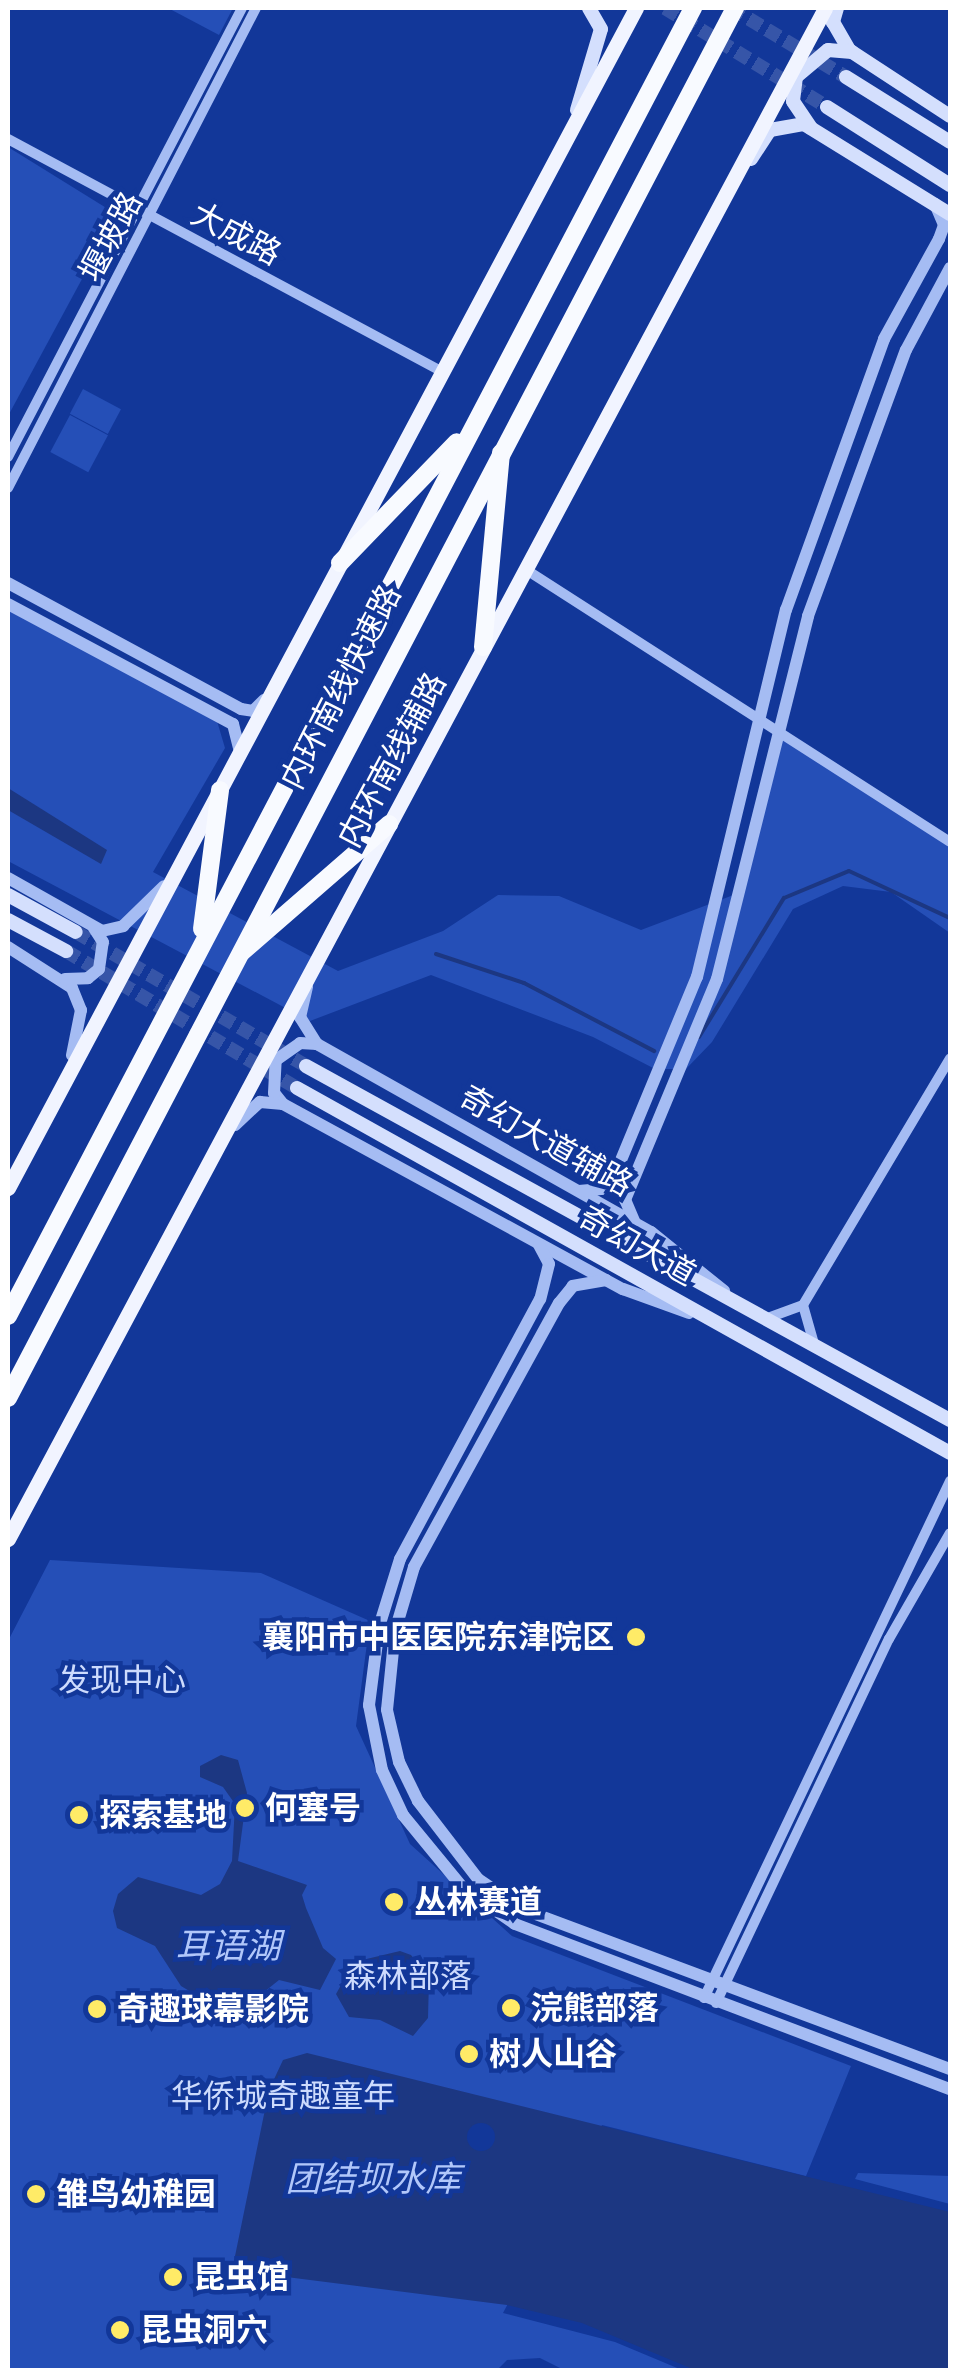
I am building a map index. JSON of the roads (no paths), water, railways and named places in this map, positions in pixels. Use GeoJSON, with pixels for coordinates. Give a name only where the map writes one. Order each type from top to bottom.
{"type":"FeatureCollection","features":[{"type":"Feature","properties":{"kind":"highway","name":"内环南线快速路"},"geometry":{"type":"LineString","coordinates":[[8,1316],[693,8]]}},
{"type":"Feature","properties":{"kind":"highway","name":"内环南线快速路"},"geometry":{"type":"LineString","coordinates":[[8,1398],[502,442],[735,8]]}},
{"type":"Feature","properties":{"kind":"highway"},"geometry":{"type":"LineString","coordinates":[[340,562],[471,428]]}},
{"type":"Feature","properties":{"kind":"highway"},"geometry":{"type":"LineString","coordinates":[[483,647],[502,442]]}},
{"type":"Feature","properties":{"kind":"highway"},"geometry":{"type":"LineString","coordinates":[[200,943],[220,790]]}},
{"type":"Feature","properties":{"kind":"highway"},"geometry":{"type":"LineString","coordinates":[[234,959],[389,824]]}},
{"type":"Feature","properties":{"kind":"main road"},"geometry":{"type":"LineString","coordinates":[[571,129],[601,29],[589,8]]}},
{"type":"Feature","properties":{"kind":"main road"},"geometry":{"type":"LineString","coordinates":[[8,1188],[636,8]]}},
{"type":"Feature","properties":{"kind":"main road","name":"内环南线辅路"},"geometry":{"type":"LineString","coordinates":[[8,1539],[824,8]]}},
{"type":"Feature","properties":{"kind":"main road"},"geometry":{"type":"LineString","coordinates":[[837,8],[837,36],[852,52],[950,116]]}},
{"type":"Feature","properties":{"kind":"main road"},"geometry":{"type":"LineString","coordinates":[[812,129],[793,100],[796,77],[828,50],[852,52]]}},
{"type":"Feature","properties":{"kind":"main road"},"geometry":{"type":"LineString","coordinates":[[846,77],[950,142]]}},
{"type":"Feature","properties":{"kind":"main road"},"geometry":{"type":"LineString","coordinates":[[827,107],[950,185]]}},
{"type":"Feature","properties":{"kind":"main road"},"geometry":{"type":"LineString","coordinates":[[712,218],[770,130],[787,124],[812,129],[950,214]]}},
{"type":"Feature","properties":{"kind":"main road"},"geometry":{"type":"LineString","coordinates":[[8,895],[76,932]]}},
{"type":"Feature","properties":{"kind":"main road"},"geometry":{"type":"LineString","coordinates":[[8,920],[66,951]]}},
{"type":"Feature","properties":{"kind":"main road","name":"奇幻大道"},"geometry":{"type":"LineString","coordinates":[[306,1066],[950,1420]]}},
{"type":"Feature","properties":{"kind":"main road","name":"奇幻大道"},"geometry":{"type":"LineString","coordinates":[[297,1088],[950,1453]]}},
{"type":"Feature","properties":{"kind":"street","name":"堰坡路"},"geometry":{"type":"LineString","coordinates":[[8,457],[242,8]]}},
{"type":"Feature","properties":{"kind":"street","name":"堰坡路"},"geometry":{"type":"LineString","coordinates":[[8,488],[256,8]]}},
{"type":"Feature","properties":{"kind":"street","name":"大成路"},"geometry":{"type":"LineString","coordinates":[[8,139],[442,372]]}},
{"type":"Feature","properties":{"kind":"street"},"geometry":{"type":"LineString","coordinates":[[578,1191],[601,1189],[614,1177],[697,977],[786,610],[884,339],[939,239],[944,225],[935,204]]}},
{"type":"Feature","properties":{"kind":"street"},"geometry":{"type":"LineString","coordinates":[[635,1223],[626,1200],[718,979],[744,891],[778,728],[808,616],[862,460],[906,350],[950,268]]}},
{"type":"Feature","properties":{"kind":"street"},"geometry":{"type":"LineString","coordinates":[[525,569],[761,716],[950,842]]}},
{"type":"Feature","properties":{"kind":"street"},"geometry":{"type":"LineString","coordinates":[[8,583],[247,712],[270,695]]}},
{"type":"Feature","properties":{"kind":"street"},"geometry":{"type":"LineString","coordinates":[[8,604],[234,724],[240,736],[238,755]]}},
{"type":"Feature","properties":{"kind":"street"},"geometry":{"type":"LineString","coordinates":[[8,878],[92,925],[123,926],[176,873]]}},
{"type":"Feature","properties":{"kind":"street"},"geometry":{"type":"LineString","coordinates":[[8,947],[65,979],[88,978],[99,969],[103,942],[92,925]]}},
{"type":"Feature","properties":{"kind":"street"},"geometry":{"type":"LineString","coordinates":[[311,970],[300,1016],[317,1044]]}},
{"type":"Feature","properties":{"kind":"street"},"geometry":{"type":"LineString","coordinates":[[56,1096],[80,1037],[81,1010],[65,979]]}},
{"type":"Feature","properties":{"kind":"street"},"geometry":{"type":"LineString","coordinates":[[317,1044],[300,1043],[276,1060],[274,1094],[283,1104],[606,1280],[721,1324]]}},
{"type":"Feature","properties":{"kind":"street","name":"奇幻大道辅路"},"geometry":{"type":"LineString","coordinates":[[317,1044],[635,1223],[738,1302]]}},
{"type":"Feature","properties":{"kind":"street"},"geometry":{"type":"LineString","coordinates":[[766,1319],[803,1304],[950,1058]]}},
{"type":"Feature","properties":{"kind":"street"},"geometry":{"type":"LineString","coordinates":[[210,1159],[247,1109],[260,1102],[283,1104]]}},
{"type":"Feature","properties":{"kind":"street"},"geometry":{"type":"LineString","coordinates":[[540,1246],[549,1264],[540,1299],[400,1559],[387,1601],[369,1705],[382,1770],[403,1815],[463,1888],[515,1924],[950,2089]]}},
{"type":"Feature","properties":{"kind":"street"},"geometry":{"type":"LineString","coordinates":[[606,1280],[573,1286],[559,1303],[414,1566],[395,1631],[387,1710],[398,1762],[418,1801],[478,1878],[522,1909],[716,1985],[950,2069]]}},
{"type":"Feature","properties":{"kind":"street"},"geometry":{"type":"LineString","coordinates":[[803,1304],[814,1344]]}},
{"type":"Feature","properties":{"kind":"street"},"geometry":{"type":"LineString","coordinates":[[710,2001],[950,1481]]}},
{"type":"Feature","properties":{"kind":"street"},"geometry":{"type":"LineString","coordinates":[[716,1985],[889,1639],[950,1533]]}},
{"type":"Feature","properties":{"kind":"water"},"geometry":{"type":"Polygon","coordinates":[[[8,788],[107,850],[101,864],[8,810],[8,788]]]}},
{"type":"Feature","properties":{"kind":"water","name":"耳语湖"},"geometry":{"type":"Polygon","coordinates":[[[221,1755],[238,1760],[247,1793],[238,1861],[307,1885],[302,1895],[306,1908],[323,1948],[336,1959],[320,1990],[279,1980],[233,2017],[181,1986],[155,1946],[117,1928],[113,1911],[118,1894],[138,1877],[201,1895],[220,1884],[232,1861],[235,1804],[223,1787],[200,1777],[200,1766],[221,1755]]]}},
{"type":"Feature","properties":{"kind":"water"},"geometry":{"type":"Polygon","coordinates":[[[400,1951],[411,1955],[429,1979],[428,2018],[413,2036],[380,2020],[349,2017],[336,1994],[354,1962],[400,1951]]]}},
{"type":"Feature","properties":{"kind":"water","name":"团结坝水库"},"geometry":{"type":"Polygon","coordinates":[[[307,2053],[950,2212],[950,2370],[695,2370],[582,2323],[507,2305],[255,2273],[234,2261],[269,2090],[283,2060],[307,2053]]]}},
{"type":"Feature","properties":{"kind":"waterway"},"geometry":{"type":"LineString","coordinates":[[699,1037],[784,898],[849,871],[950,918]]}},
{"type":"Feature","properties":{"kind":"waterway"},"geometry":{"type":"LineString","coordinates":[[436,954],[524,983],[654,1051]]}},
{"type":"Feature","properties":{"kind":"tunnel"},"geometry":{"type":"LineString","coordinates":[[665,8],[827,107]]}},
{"type":"Feature","properties":{"kind":"tunnel"},"geometry":{"type":"LineString","coordinates":[[731,8],[846,77]]}},
{"type":"Feature","properties":{"kind":"tunnel"},"geometry":{"type":"LineString","coordinates":[[76,932],[306,1066]]}},
{"type":"Feature","properties":{"kind":"tunnel"},"geometry":{"type":"LineString","coordinates":[[66,951],[297,1088]]}},
{"type":"Feature","properties":{"kind":"place","name":"襄阳市中医医院东津院区"},"geometry":{"type":"Point","coordinates":[636,1637]}},
{"type":"Feature","properties":{"kind":"place","name":"何塞号"},"geometry":{"type":"Point","coordinates":[245,1808]}},
{"type":"Feature","properties":{"kind":"place","name":"探索基地"},"geometry":{"type":"Point","coordinates":[79,1815]}},
{"type":"Feature","properties":{"kind":"place","name":"丛林赛道"},"geometry":{"type":"Point","coordinates":[394,1902]}},
{"type":"Feature","properties":{"kind":"place","name":"浣熊部落"},"geometry":{"type":"Point","coordinates":[511,2008]}},
{"type":"Feature","properties":{"kind":"place","name":"奇趣球幕影院"},"geometry":{"type":"Point","coordinates":[97,2009]}},
{"type":"Feature","properties":{"kind":"place","name":"树人山谷"},"geometry":{"type":"Point","coordinates":[469,2054]}},
{"type":"Feature","properties":{"kind":"place","name":"雏鸟幼稚园"},"geometry":{"type":"Point","coordinates":[36,2194]}},
{"type":"Feature","properties":{"kind":"place","name":"昆虫馆"},"geometry":{"type":"Point","coordinates":[173,2277]}},
{"type":"Feature","properties":{"kind":"place","name":"昆虫洞穴"},"geometry":{"type":"Point","coordinates":[120,2330]}},
{"type":"Feature","properties":{"kind":"park label","name":"发现中心"},"geometry":{"type":"Point","coordinates":[122,1680]}},
{"type":"Feature","properties":{"kind":"park label","name":"森林部落"},"geometry":{"type":"Point","coordinates":[408,1976]}},
{"type":"Feature","properties":{"kind":"park label","name":"华侨城奇趣童年"},"geometry":{"type":"Point","coordinates":[283,2096]}}]}
